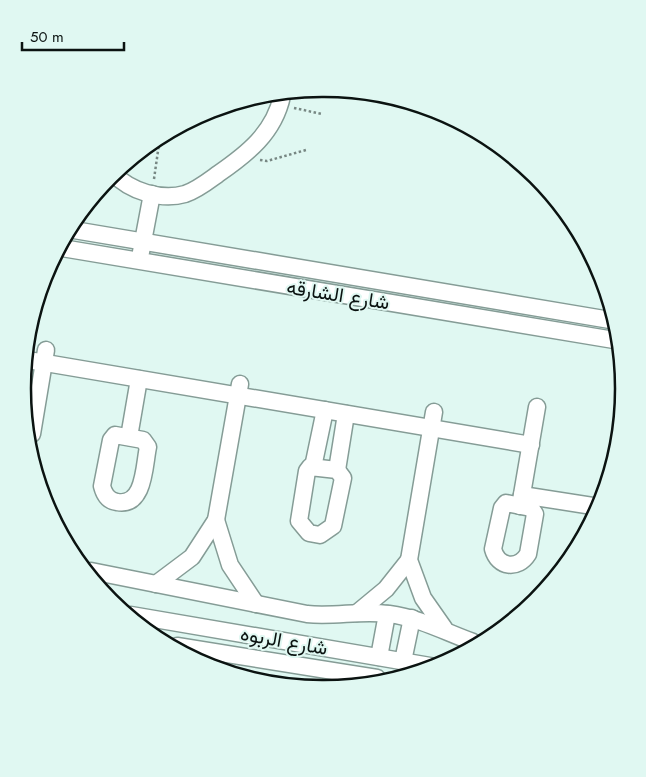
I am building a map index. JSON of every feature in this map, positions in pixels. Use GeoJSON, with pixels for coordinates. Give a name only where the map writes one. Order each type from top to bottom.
{"type":"FeatureCollection","features":[{"type":"Feature","properties":{"kind":"street"},"geometry":{"type":"LineString","coordinates":[[119,180],[136,190],[168,196],[184,194],[199,188],[248,153],[267,131],[281,101]]}},
{"type":"Feature","properties":{"kind":"street"},"geometry":{"type":"LineString","coordinates":[[139,262],[152,194]]}},
{"type":"Feature","properties":{"kind":"street","name":"شارع الشارقه"},"geometry":{"type":"LineString","coordinates":[[77,231],[606,319]]}},
{"type":"Feature","properties":{"kind":"street","name":"شارع الشارقه"},"geometry":{"type":"LineString","coordinates":[[67,249],[610,339]]}},
{"type":"Feature","properties":{"kind":"street"},"geometry":{"type":"LineString","coordinates":[[353,298],[357,278]]}},
{"type":"Feature","properties":{"kind":"street"},"geometry":{"type":"LineString","coordinates":[[33,421],[40,358],[139,379],[239,390],[346,414],[433,420],[531,445]]}},
{"type":"Feature","properties":{"kind":"street"},"geometry":{"type":"LineString","coordinates":[[129,437],[139,379]]}},
{"type":"Feature","properties":{"kind":"street"},"geometry":{"type":"LineString","coordinates":[[156,584],[192,557],[216,520],[239,390]]}},
{"type":"Feature","properties":{"kind":"street"},"geometry":{"type":"LineString","coordinates":[[537,407],[521,500],[591,505]]}},
{"type":"Feature","properties":{"kind":"street"},"geometry":{"type":"LineString","coordinates":[[313,467],[325,410]]}},
{"type":"Feature","properties":{"kind":"street"},"geometry":{"type":"LineString","coordinates":[[336,470],[346,414]]}},
{"type":"Feature","properties":{"kind":"street"},"geometry":{"type":"LineString","coordinates":[[357,613],[386,589],[409,560],[433,420]]}},
{"type":"Feature","properties":{"kind":"street"},"geometry":{"type":"LineString","coordinates":[[313,467],[336,470],[343,478],[333,526],[325,533],[314,535],[301,526],[299,515],[307,471],[313,467]]}},
{"type":"Feature","properties":{"kind":"street"},"geometry":{"type":"LineString","coordinates":[[216,520],[230,565],[256,604]]}},
{"type":"Feature","properties":{"kind":"street"},"geometry":{"type":"LineString","coordinates":[[409,560],[423,598],[447,630]]}},
{"type":"Feature","properties":{"kind":"street"},"geometry":{"type":"LineString","coordinates":[[97,572],[324,616],[357,613],[387,614],[412,618],[470,640]]}},
{"type":"Feature","properties":{"kind":"street"},"geometry":{"type":"LineString","coordinates":[[379,657],[387,614]]}},
{"type":"Feature","properties":{"kind":"street","name":"شارع الربوه"},"geometry":{"type":"LineString","coordinates":[[141,617],[420,664]]}},
{"type":"Feature","properties":{"kind":"street"},"geometry":{"type":"LineString","coordinates":[[403,661],[412,618]]}},
{"type":"Feature","properties":{"kind":"street"},"geometry":{"type":"LineString","coordinates":[[308,667],[312,646]]}},
{"type":"Feature","properties":{"kind":"street","name":"شارع الربوه"},"geometry":{"type":"LineString","coordinates":[[191,648],[369,677]]}},
{"type":"Feature","properties":{"kind":"path"},"geometry":{"type":"LineString","coordinates":[[281,101],[322,114]]}},
{"type":"Feature","properties":{"kind":"path"},"geometry":{"type":"LineString","coordinates":[[152,194],[158,148]]}},
{"type":"Feature","properties":{"kind":"path"},"geometry":{"type":"LineString","coordinates":[[248,153],[257,159],[267,161],[306,150]]}}]}
